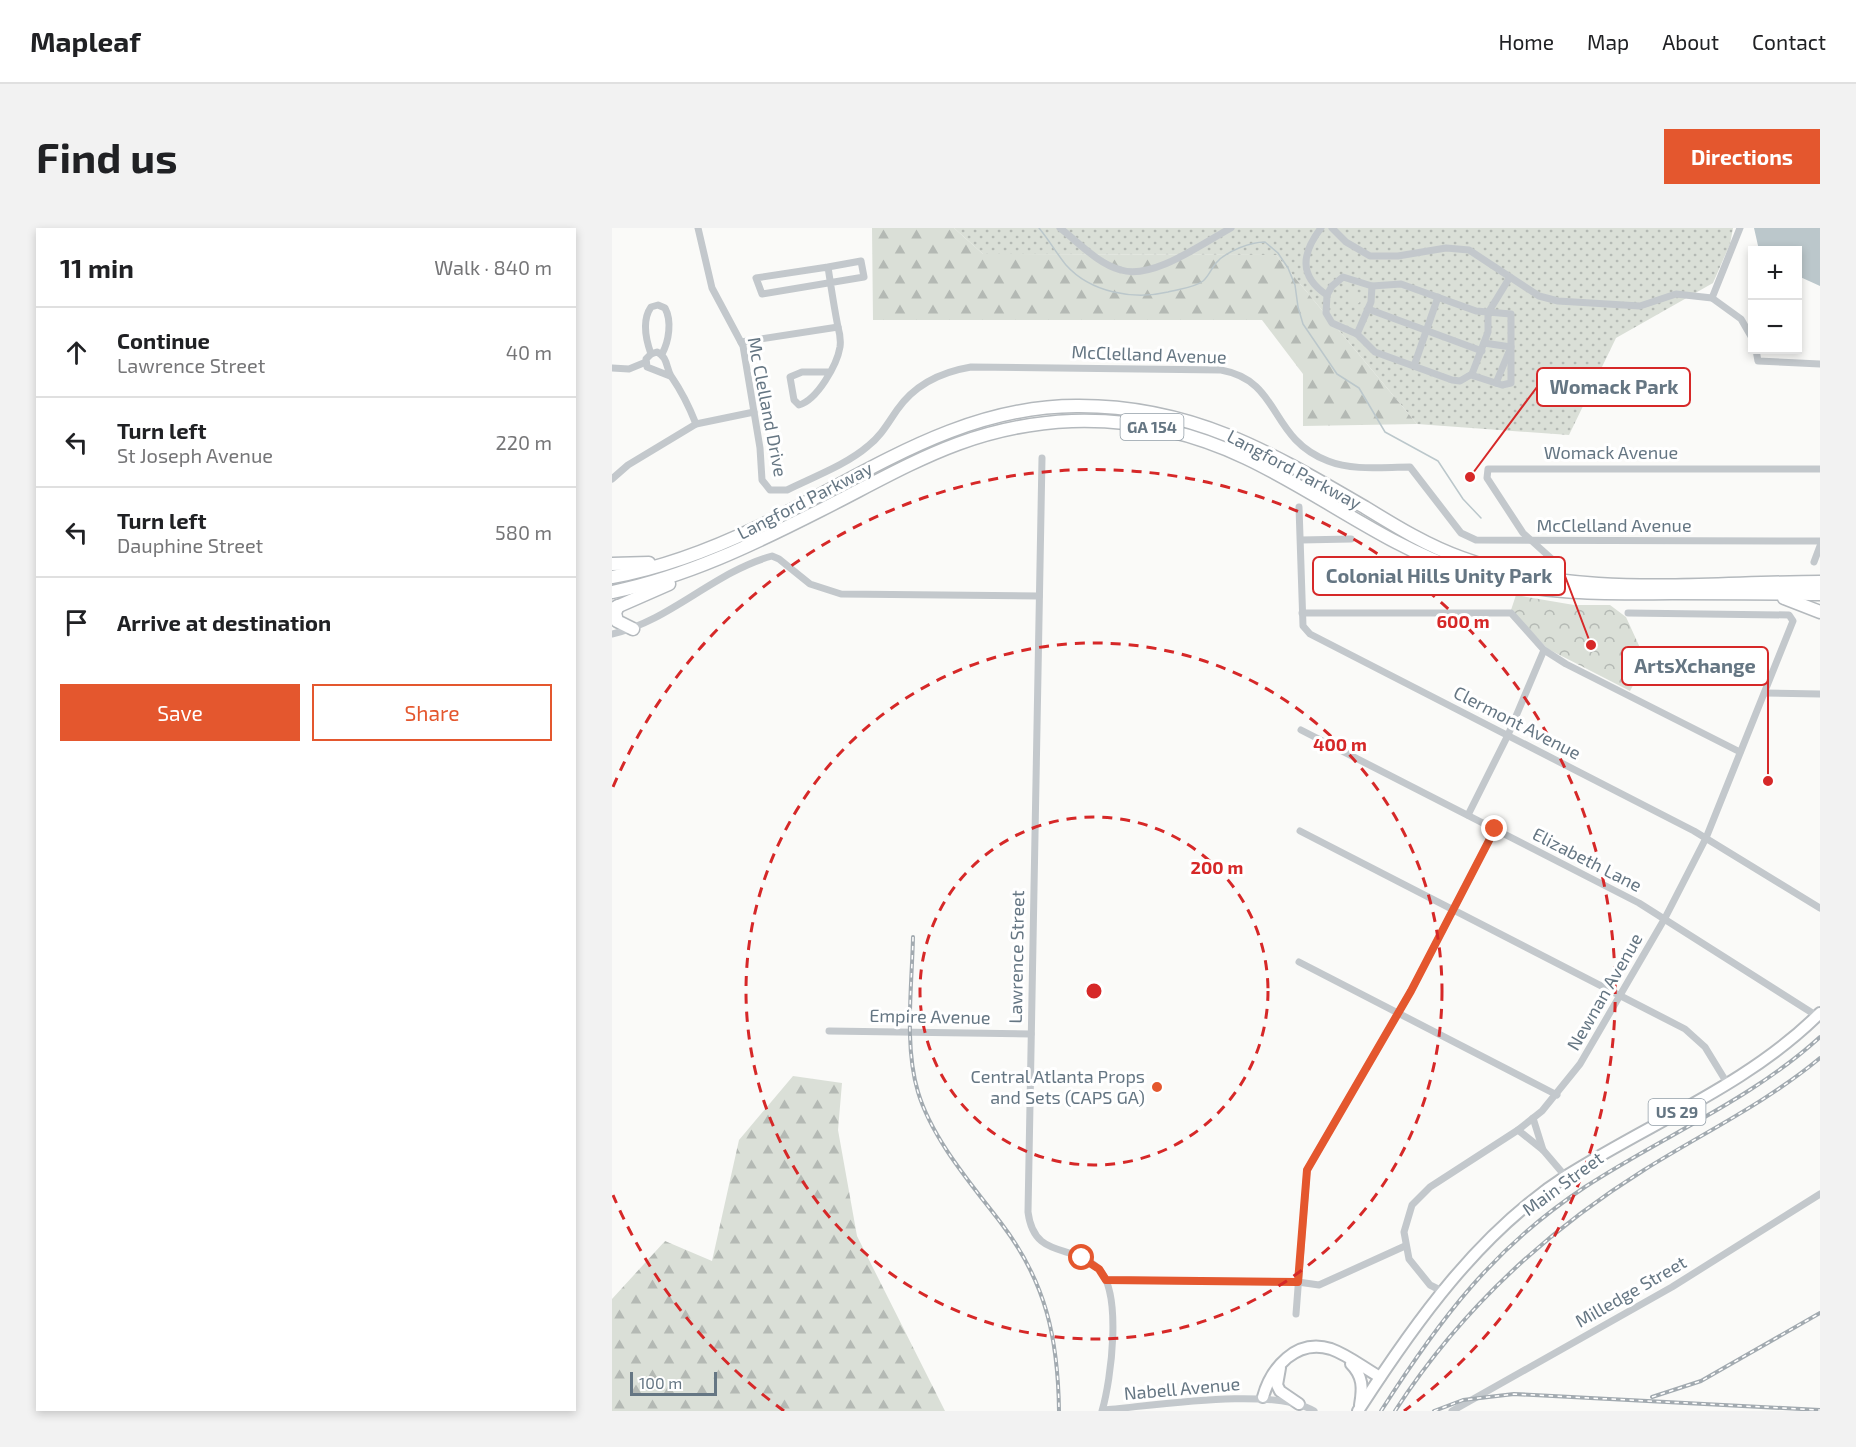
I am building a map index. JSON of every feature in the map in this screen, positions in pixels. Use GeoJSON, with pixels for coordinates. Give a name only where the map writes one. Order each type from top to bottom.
{"type":"FeatureCollection","features":[{"type":"Feature","properties":{"kind":"highway","name":"Langford Parkway"},"geometry":{"type":"LineString","coordinates":[[612,577],[674,561],[757,528],[940,433],[1015,411],[1080,406],[1152,412],[1221,431],[1281,460],[1429,544],[1499,570],[1577,582],[1764,588],[1820,594]]}},
{"type":"Feature","properties":{"kind":"highway","name":"Langford Parkway"},"geometry":{"type":"LineString","coordinates":[[612,592],[684,572],[735,552],[927,454],[973,436],[1043,423],[1116,422],[1162,429],[1209,442],[1258,464],[1418,554],[1483,578],[1530,588],[1583,593],[1764,588],[1820,582]]}},
{"type":"Feature","properties":{"kind":"highway"},"geometry":{"type":"LineString","coordinates":[[633,629],[617,621],[615,607],[699,573],[735,552]]}},
{"type":"Feature","properties":{"kind":"highway"},"geometry":{"type":"LineString","coordinates":[[612,564],[674,561]]}},
{"type":"Feature","properties":{"kind":"highway"},"geometry":{"type":"LineString","coordinates":[[1764,588],[1820,576]]}},
{"type":"Feature","properties":{"kind":"highway","name":"GA 154"},"geometry":{"type":"LineString","coordinates":[[1764,588],[1820,612]]}},
{"type":"Feature","properties":{"kind":"main road","name":"Main Street"},"geometry":{"type":"LineString","coordinates":[[1358,1410],[1442,1292],[1499,1231],[1566,1177],[1727,1083],[1772,1054],[1819,1015]]}},
{"type":"Feature","properties":{"kind":"main road"},"geometry":{"type":"LineString","coordinates":[[1263,1397],[1269,1378],[1284,1360],[1297,1352],[1314,1347],[1332,1350],[1380,1377]]}},
{"type":"Feature","properties":{"kind":"main road"},"geometry":{"type":"LineString","coordinates":[[1345,1357],[1361,1377],[1362,1391],[1358,1410]]}},
{"type":"Feature","properties":{"kind":"main road"},"geometry":{"type":"LineString","coordinates":[[1284,1360],[1278,1372],[1277,1385],[1280,1391],[1299,1404]]}},
{"type":"Feature","properties":{"kind":"street","name":"Mc Clelland Drive"},"geometry":{"type":"LineString","coordinates":[[698,228],[712,288],[741,342],[754,412],[762,480],[765,486],[776,492],[782,492],[804,481]]}},
{"type":"Feature","properties":{"kind":"street"},"geometry":{"type":"LineString","coordinates":[[1060,228],[1106,263],[1131,272],[1149,270],[1231,228]]}},
{"type":"Feature","properties":{"kind":"street"},"geometry":{"type":"LineString","coordinates":[[1321,228],[1306,250],[1305,262],[1314,285],[1327,295]]}},
{"type":"Feature","properties":{"kind":"street"},"geometry":{"type":"LineString","coordinates":[[1332,228],[1346,242],[1370,256],[1398,256],[1461,247],[1479,255],[1539,296],[1573,302],[1640,306],[1676,294],[1713,298],[1741,319],[1748,331]]}},
{"type":"Feature","properties":{"kind":"street"},"geometry":{"type":"LineString","coordinates":[[1713,298],[1740,228]]}},
{"type":"Feature","properties":{"kind":"street"},"geometry":{"type":"LineString","coordinates":[[861,261],[864,277],[762,294],[756,278],[828,267],[861,261]]}},
{"type":"Feature","properties":{"kind":"street"},"geometry":{"type":"LineString","coordinates":[[828,267],[840,348],[829,372],[812,397],[799,405],[794,400],[790,377],[802,372],[829,372]]}},
{"type":"Feature","properties":{"kind":"street"},"geometry":{"type":"LineString","coordinates":[[1471,375],[1488,332],[1488,313],[1510,276]]}},
{"type":"Feature","properties":{"kind":"street"},"geometry":{"type":"LineString","coordinates":[[1343,278],[1372,286],[1401,284],[1488,313],[1511,314],[1511,383],[1496,383],[1471,375],[1457,381],[1376,352],[1357,334],[1337,326],[1329,318],[1326,313],[1327,295],[1332,286],[1343,278]]}},
{"type":"Feature","properties":{"kind":"street"},"geometry":{"type":"LineString","coordinates":[[1357,334],[1368,309],[1372,286]]}},
{"type":"Feature","properties":{"kind":"street"},"geometry":{"type":"LineString","coordinates":[[1414,366],[1438,297]]}},
{"type":"Feature","properties":{"kind":"street"},"geometry":{"type":"LineString","coordinates":[[651,354],[646,340],[647,314],[651,307],[658,305],[665,308],[668,314],[668,340],[662,354],[670,376],[683,391],[696,424]]}},
{"type":"Feature","properties":{"kind":"street"},"geometry":{"type":"LineString","coordinates":[[1368,309],[1426,331],[1483,347],[1511,346]]}},
{"type":"Feature","properties":{"kind":"street"},"geometry":{"type":"LineString","coordinates":[[741,342],[838,327]]}},
{"type":"Feature","properties":{"kind":"street"},"geometry":{"type":"LineString","coordinates":[[1496,383],[1511,346]]}},
{"type":"Feature","properties":{"kind":"street"},"geometry":{"type":"LineString","coordinates":[[662,354],[647,355],[647,367],[670,376]]}},
{"type":"Feature","properties":{"kind":"street"},"geometry":{"type":"LineString","coordinates":[[1757,354],[1758,361],[1820,364]]}},
{"type":"Feature","properties":{"kind":"street"},"geometry":{"type":"LineString","coordinates":[[612,374],[616,368],[638,367],[646,362]]}},
{"type":"Feature","properties":{"kind":"street","name":"McClelland Avenue"},"geometry":{"type":"LineString","coordinates":[[804,481],[868,447],[883,433],[909,396],[930,380],[954,370],[971,367],[1221,370],[1238,373],[1260,387],[1286,431],[1313,455],[1347,466],[1410,467],[1467,537],[1476,540],[1820,544]]}},
{"type":"Feature","properties":{"kind":"street"},"geometry":{"type":"LineString","coordinates":[[612,479],[628,465],[696,424],[754,412]]}},
{"type":"Feature","properties":{"kind":"street","name":"Lawrence Street"},"geometry":{"type":"LineString","coordinates":[[1042,458],[1029,1223],[1035,1235],[1044,1244],[1089,1261],[1106,1280]]}},
{"type":"Feature","properties":{"kind":"street","name":"Womack Avenue"},"geometry":{"type":"LineString","coordinates":[[1530,540],[1487,478],[1488,469],[1820,470]]}},
{"type":"Feature","properties":{"kind":"street","name":"Clermont Avenue"},"geometry":{"type":"LineString","coordinates":[[1299,507],[1303,626],[1310,634],[1706,837],[1820,908]]}},
{"type":"Feature","properties":{"kind":"street"},"geometry":{"type":"LineString","coordinates":[[1301,540],[1351,539]]}},
{"type":"Feature","properties":{"kind":"street"},"geometry":{"type":"LineString","coordinates":[[1530,540],[1553,560]]}},
{"type":"Feature","properties":{"kind":"street"},"geometry":{"type":"LineString","coordinates":[[1814,562],[1820,544]]}},
{"type":"Feature","properties":{"kind":"street"},"geometry":{"type":"LineString","coordinates":[[612,634],[633,629],[715,583],[772,556],[810,584],[841,594],[1039,596]]}},
{"type":"Feature","properties":{"kind":"street"},"geometry":{"type":"LineString","coordinates":[[1302,613],[1511,613],[1544,650],[1566,664],[1740,752]]}},
{"type":"Feature","properties":{"kind":"street","name":"Newnan Avenue"},"geometry":{"type":"LineString","coordinates":[[1405,1246],[1407,1218],[1421,1194],[1533,1118],[1557,1095],[1580,1064],[1665,918],[1706,837],[1793,621],[1789,615],[1628,613]]}},
{"type":"Feature","properties":{"kind":"street"},"geometry":{"type":"LineString","coordinates":[[1468,815],[1508,735],[1544,650]]}},
{"type":"Feature","properties":{"kind":"street"},"geometry":{"type":"LineString","coordinates":[[1765,693],[1820,694]]}},
{"type":"Feature","properties":{"kind":"street","name":"Elizabeth Lane"},"geometry":{"type":"LineString","coordinates":[[1301,730],[1665,918],[1819,1015]]}},
{"type":"Feature","properties":{"kind":"street"},"geometry":{"type":"LineString","coordinates":[[1296,1314],[1307,1170],[1399,1012],[1495,829]]}},
{"type":"Feature","properties":{"kind":"street"},"geometry":{"type":"LineString","coordinates":[[1300,831],[1694,1035],[1705,1047],[1727,1083]]}},
{"type":"Feature","properties":{"kind":"street"},"geometry":{"type":"LineString","coordinates":[[1299,962],[1557,1095]]}},
{"type":"Feature","properties":{"kind":"street","name":"Empire Avenue"},"geometry":{"type":"LineString","coordinates":[[829,1031],[1031,1034]]}},
{"type":"Feature","properties":{"kind":"street"},"geometry":{"type":"LineString","coordinates":[[1533,1118],[1543,1150]]}},
{"type":"Feature","properties":{"kind":"street"},"geometry":{"type":"LineString","coordinates":[[1518,1130],[1543,1150],[1566,1177]]}},
{"type":"Feature","properties":{"kind":"street","name":"Milledge Street"},"geometry":{"type":"LineString","coordinates":[[1452,1411],[1672,1287],[1820,1194]]}},
{"type":"Feature","properties":{"kind":"street"},"geometry":{"type":"LineString","coordinates":[[1102,1411],[1111,1366],[1111,1297],[1106,1280],[1298,1282],[1319,1285],[1405,1246],[1415,1269],[1430,1285],[1442,1292]]}},
{"type":"Feature","properties":{"kind":"street","name":"Nabell Avenue"},"geometry":{"type":"LineString","coordinates":[[1102,1411],[1263,1397],[1299,1404],[1312,1410]]}},
{"type":"Feature","properties":{"kind":"street"},"geometry":{"type":"LineString","coordinates":[[1468,1411],[1470,1401]]}},
{"type":"Feature","properties":{"kind":"green space"},"geometry":{"type":"Polygon","coordinates":[[[872,228],[954,228],[983,254],[1276,255],[1417,424],[1303,426],[1303,374],[1262,320],[873,320],[872,228]]]}},
{"type":"Feature","properties":{"kind":"green space"},"geometry":{"type":"Polygon","coordinates":[[[954,228],[1733,228],[1730,244],[1713,283],[1616,338],[1569,435],[1417,424],[1276,255],[983,254],[954,228]]]}},
{"type":"Feature","properties":{"kind":"green space"},"geometry":{"type":"Polygon","coordinates":[[[1351,291],[1357,291],[1361,298],[1357,305],[1351,305],[1347,301],[1347,295],[1351,291]]]}},
{"type":"Feature","properties":{"kind":"green space"},"geometry":{"type":"Polygon","coordinates":[[[1516,595],[1574,605],[1610,605],[1626,617],[1646,661],[1630,691],[1548,649],[1511,610],[1516,595]]]}},
{"type":"Feature","properties":{"kind":"green space"},"geometry":{"type":"Polygon","coordinates":[[[793,1076],[842,1083],[838,1130],[857,1236],[945,1411],[612,1411],[612,1299],[665,1241],[712,1261],[739,1140],[793,1076]]]}},
{"type":"Feature","properties":{"kind":"shaded area"},"geometry":{"type":"Polygon","coordinates":[[[1754,228],[1820,228],[1820,286],[1802,278],[1802,246],[1758,246],[1754,228]]]}},
{"type":"Feature","properties":{"kind":"waterway"},"geometry":{"type":"LineString","coordinates":[[1039,228],[1076,275],[1100,288],[1141,295],[1195,285],[1205,279],[1216,263],[1232,251],[1246,245],[1265,242],[1278,253],[1288,268],[1295,285],[1303,324],[1337,374],[1359,388],[1385,432],[1438,461],[1463,499],[1481,518]]}},
{"type":"Feature","properties":{"kind":"railway"},"geometry":{"type":"LineString","coordinates":[[913,937],[910,1035],[918,1092],[924,1110],[943,1144],[1016,1245],[1039,1289],[1056,1359],[1059,1411]]}},
{"type":"Feature","properties":{"kind":"railway"},"geometry":{"type":"LineString","coordinates":[[1381,1411],[1425,1346],[1471,1287],[1496,1260],[1552,1210],[1615,1168],[1736,1099],[1765,1080],[1820,1037]]}},
{"type":"Feature","properties":{"kind":"railway"},"geometry":{"type":"LineString","coordinates":[[1395,1411],[1447,1340],[1506,1277],[1539,1247],[1608,1194],[1778,1089],[1820,1058]]}},
{"type":"Feature","properties":{"kind":"railway"},"geometry":{"type":"LineString","coordinates":[[1652,1397],[1701,1381],[1820,1313]]}},
{"type":"Feature","properties":{"kind":"railway"},"geometry":{"type":"LineString","coordinates":[[1434,1411],[1463,1400],[1514,1394],[1820,1410]]}},
{"type":"Feature","properties":{"kind":"place","name":"Womack Park"},"geometry":{"type":"Point","coordinates":[1470,477]}},
{"type":"Feature","properties":{"kind":"place","name":"Colonial Hills Unity Park"},"geometry":{"type":"Point","coordinates":[1591,645]}},
{"type":"Feature","properties":{"kind":"place","name":"ArtsXchange"},"geometry":{"type":"Point","coordinates":[1768,781]}},
{"type":"Feature","properties":{"kind":"place","name":"Central Atlanta Props and Sets (CAPS GA)"},"geometry":{"type":"Point","coordinates":[1157,1087]}},
{"type":"Feature","properties":{"kind":"route"},"geometry":{"type":"LineString","coordinates":[[1082,1258],[1099,1269],[1106,1280],[1298,1282],[1304,1182],[1307,1170],[1411,991],[1495,829]]}}]}
